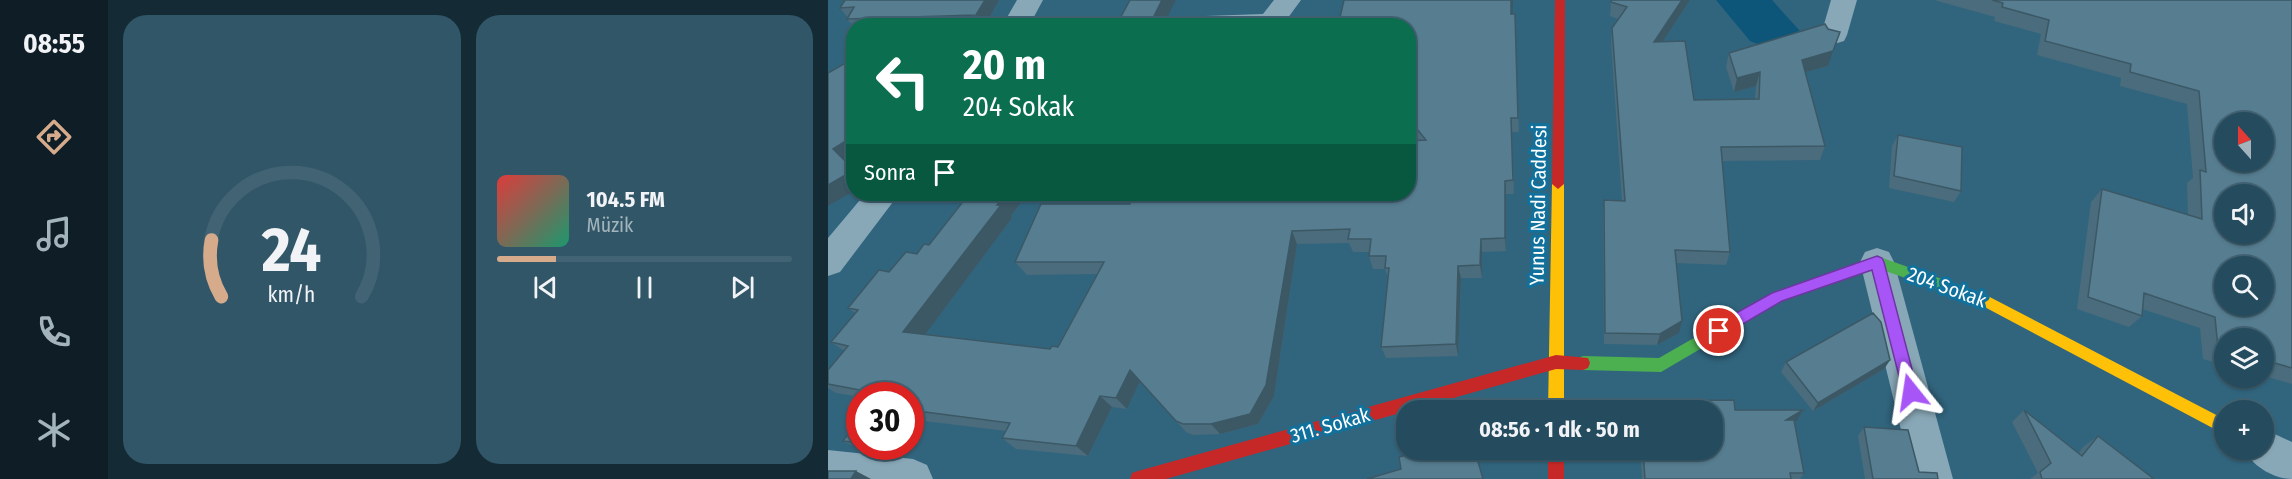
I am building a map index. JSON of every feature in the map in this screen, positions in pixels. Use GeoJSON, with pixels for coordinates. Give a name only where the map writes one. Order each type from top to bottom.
{"type":"FeatureCollection","features":[{"type":"Feature","properties":{"kind":"street"},"geometry":{"type":"LineString","coordinates":[[1020,18],[1030,0]]}},
{"type":"Feature","properties":{"kind":"street"},"geometry":{"type":"LineString","coordinates":[[1274,18],[1288,0]]}},
{"type":"Feature","properties":{"kind":"street","name":"Yunus Nadi Caddesi"},"geometry":{"type":"LineString","coordinates":[[1556,400],[1560,0]]}},
{"type":"Feature","properties":{"kind":"street"},"geometry":{"type":"LineString","coordinates":[[1834,35],[1844,0]]}},
{"type":"Feature","properties":{"kind":"street"},"geometry":{"type":"LineString","coordinates":[[828,262],[877,201]]}},
{"type":"Feature","properties":{"kind":"street"},"geometry":{"type":"LineString","coordinates":[[1556,362],[1661,365],[1777,297],[1877,262],[1933,479]]}},
{"type":"Feature","properties":{"kind":"street","name":"204 Sokak"},"geometry":{"type":"LineString","coordinates":[[1877,262],[1992,303],[2214,422]]}},
{"type":"Feature","properties":{"kind":"street","name":"311. Sokak"},"geometry":{"type":"LineString","coordinates":[[1138,479],[1556,362]]}},
{"type":"Feature","properties":{"kind":"street"},"geometry":{"type":"LineString","coordinates":[[2274,453],[2292,463]]}},
{"type":"Feature","properties":{"kind":"street"},"geometry":{"type":"LineString","coordinates":[[1556,460],[1556,479]]}},
{"type":"Feature","properties":{"kind":"street"},"geometry":{"type":"LineString","coordinates":[[828,469],[913,479]]}},
{"type":"Feature","properties":{"kind":"water"},"geometry":{"type":"Polygon","coordinates":[[[1716,0],[1772,0],[1800,31],[1795,33],[1801,40],[1762,46],[1750,41],[1716,0]]]}},
{"type":"Feature","properties":{"kind":"building"},"geometry":{"type":"Polygon","coordinates":[[[845,0],[985,0],[976,15],[848,18],[854,7],[840,8],[845,0]]]}},
{"type":"Feature","properties":{"kind":"building"},"geometry":{"type":"Polygon","coordinates":[[[1130,0],[1162,0],[1153,18],[1120,18],[1130,0]]]}},
{"type":"Feature","properties":{"kind":"building"},"geometry":{"type":"Polygon","coordinates":[[[1344,0],[1511,0],[1511,14],[1515,14],[1518,118],[1511,118],[1513,180],[1505,181],[1505,238],[1481,239],[1480,265],[1458,266],[1456,344],[1381,347],[1389,268],[1385,268],[1386,256],[1369,256],[1371,239],[1348,239],[1350,229],[1292,231],[1266,385],[1250,414],[1211,424],[1183,424],[1176,421],[1130,370],[1116,398],[1100,396],[1076,446],[1002,438],[1010,423],[924,412],[924,382],[846,382],[846,387],[828,384],[828,370],[848,346],[831,342],[858,310],[848,308],[879,270],[889,272],[906,252],[917,254],[924,244],[929,245],[964,201],[1000,201],[997,205],[1001,205],[903,332],[1050,349],[1052,346],[1058,347],[1104,262],[1015,262],[1041,204],[1130,204],[1131,201],[1416,201],[1416,141],[1426,140],[1416,128],[1416,18],[1340,18],[1344,0]]]}},
{"type":"Feature","properties":{"kind":"building"},"geometry":{"type":"Polygon","coordinates":[[[1612,0],[1682,0],[1654,42],[1685,41],[1694,100],[1759,99],[1760,72],[1737,78],[1729,53],[1825,24],[1828,29],[1840,32],[1833,51],[1802,60],[1825,146],[1721,147],[1730,252],[1675,250],[1682,321],[1660,334],[1605,333],[1604,200],[1625,201],[1612,28],[1627,7],[1611,2],[1612,0]]]}},
{"type":"Feature","properties":{"kind":"building"},"geometry":{"type":"Polygon","coordinates":[[[1992,0],[2292,0],[2292,368],[2274,363],[2274,328],[2216,328],[2215,317],[2144,293],[2142,316],[2088,297],[2102,189],[2202,219],[2200,170],[2206,172],[2199,91],[2130,72],[2131,64],[2045,41],[2049,20],[2002,7],[2003,3],[1992,0]]]}},
{"type":"Feature","properties":{"kind":"building"},"geometry":{"type":"Polygon","coordinates":[[[846,63],[846,141],[833,149],[846,162],[846,175],[828,185],[828,73],[846,63]]]}},
{"type":"Feature","properties":{"kind":"building"},"geometry":{"type":"Polygon","coordinates":[[[1898,135],[1962,147],[1961,191],[1894,176],[1898,135]]]}},
{"type":"Feature","properties":{"kind":"building"},"geometry":{"type":"Polygon","coordinates":[[[1873,313],[1881,322],[1890,360],[1818,403],[1786,362],[1873,313]]]}},
{"type":"Feature","properties":{"kind":"building"},"geometry":{"type":"Polygon","coordinates":[[[1723,400],[1734,400],[1735,410],[1803,410],[1786,420],[1794,420],[1804,473],[1790,473],[1791,479],[1645,479],[1644,460],[1723,460],[1723,400]]]}},
{"type":"Feature","properties":{"kind":"building"},"geometry":{"type":"Polygon","coordinates":[[[2024,410],[2082,456],[2098,436],[2154,479],[2042,479],[2040,472],[2051,463],[2024,410]]]}},
{"type":"Feature","properties":{"kind":"building"},"geometry":{"type":"Polygon","coordinates":[[[1864,427],[1908,430],[1919,472],[1937,473],[1938,479],[1873,479],[1864,427]]]}},
{"type":"Feature","properties":{"kind":"building"},"geometry":{"type":"Polygon","coordinates":[[[1400,460],[1478,460],[1483,479],[1367,479],[1401,469],[1400,460]]]}},
{"type":"Feature","properties":{"kind":"building"},"geometry":{"type":"Polygon","coordinates":[[[828,471],[856,471],[851,479],[828,479],[828,471]]]}},
{"type":"Feature","properties":{"kind":"traffic: fast"},"geometry":{"type":"LineString","coordinates":[[1583,363],[1661,365],[1777,297],[1877,262],[1982,299]]}},
{"type":"Feature","properties":{"kind":"traffic: slow"},"geometry":{"type":"LineString","coordinates":[[1556,400],[1558,184]]}},
{"type":"Feature","properties":{"kind":"traffic: slow"},"geometry":{"type":"LineString","coordinates":[[1982,299],[2214,422]]}},
{"type":"Feature","properties":{"kind":"traffic: jam"},"geometry":{"type":"LineString","coordinates":[[1558,184],[1560,0]]}},
{"type":"Feature","properties":{"kind":"traffic: jam"},"geometry":{"type":"LineString","coordinates":[[1138,479],[1556,362],[1583,363]]}},
{"type":"Feature","properties":{"kind":"traffic: jam"},"geometry":{"type":"LineString","coordinates":[[1556,460],[1556,479]]}},
{"type":"Feature","properties":{"kind":"route"},"geometry":{"type":"LineString","coordinates":[[1719,331],[1777,297],[1877,262],[1911,392]]}}]}
